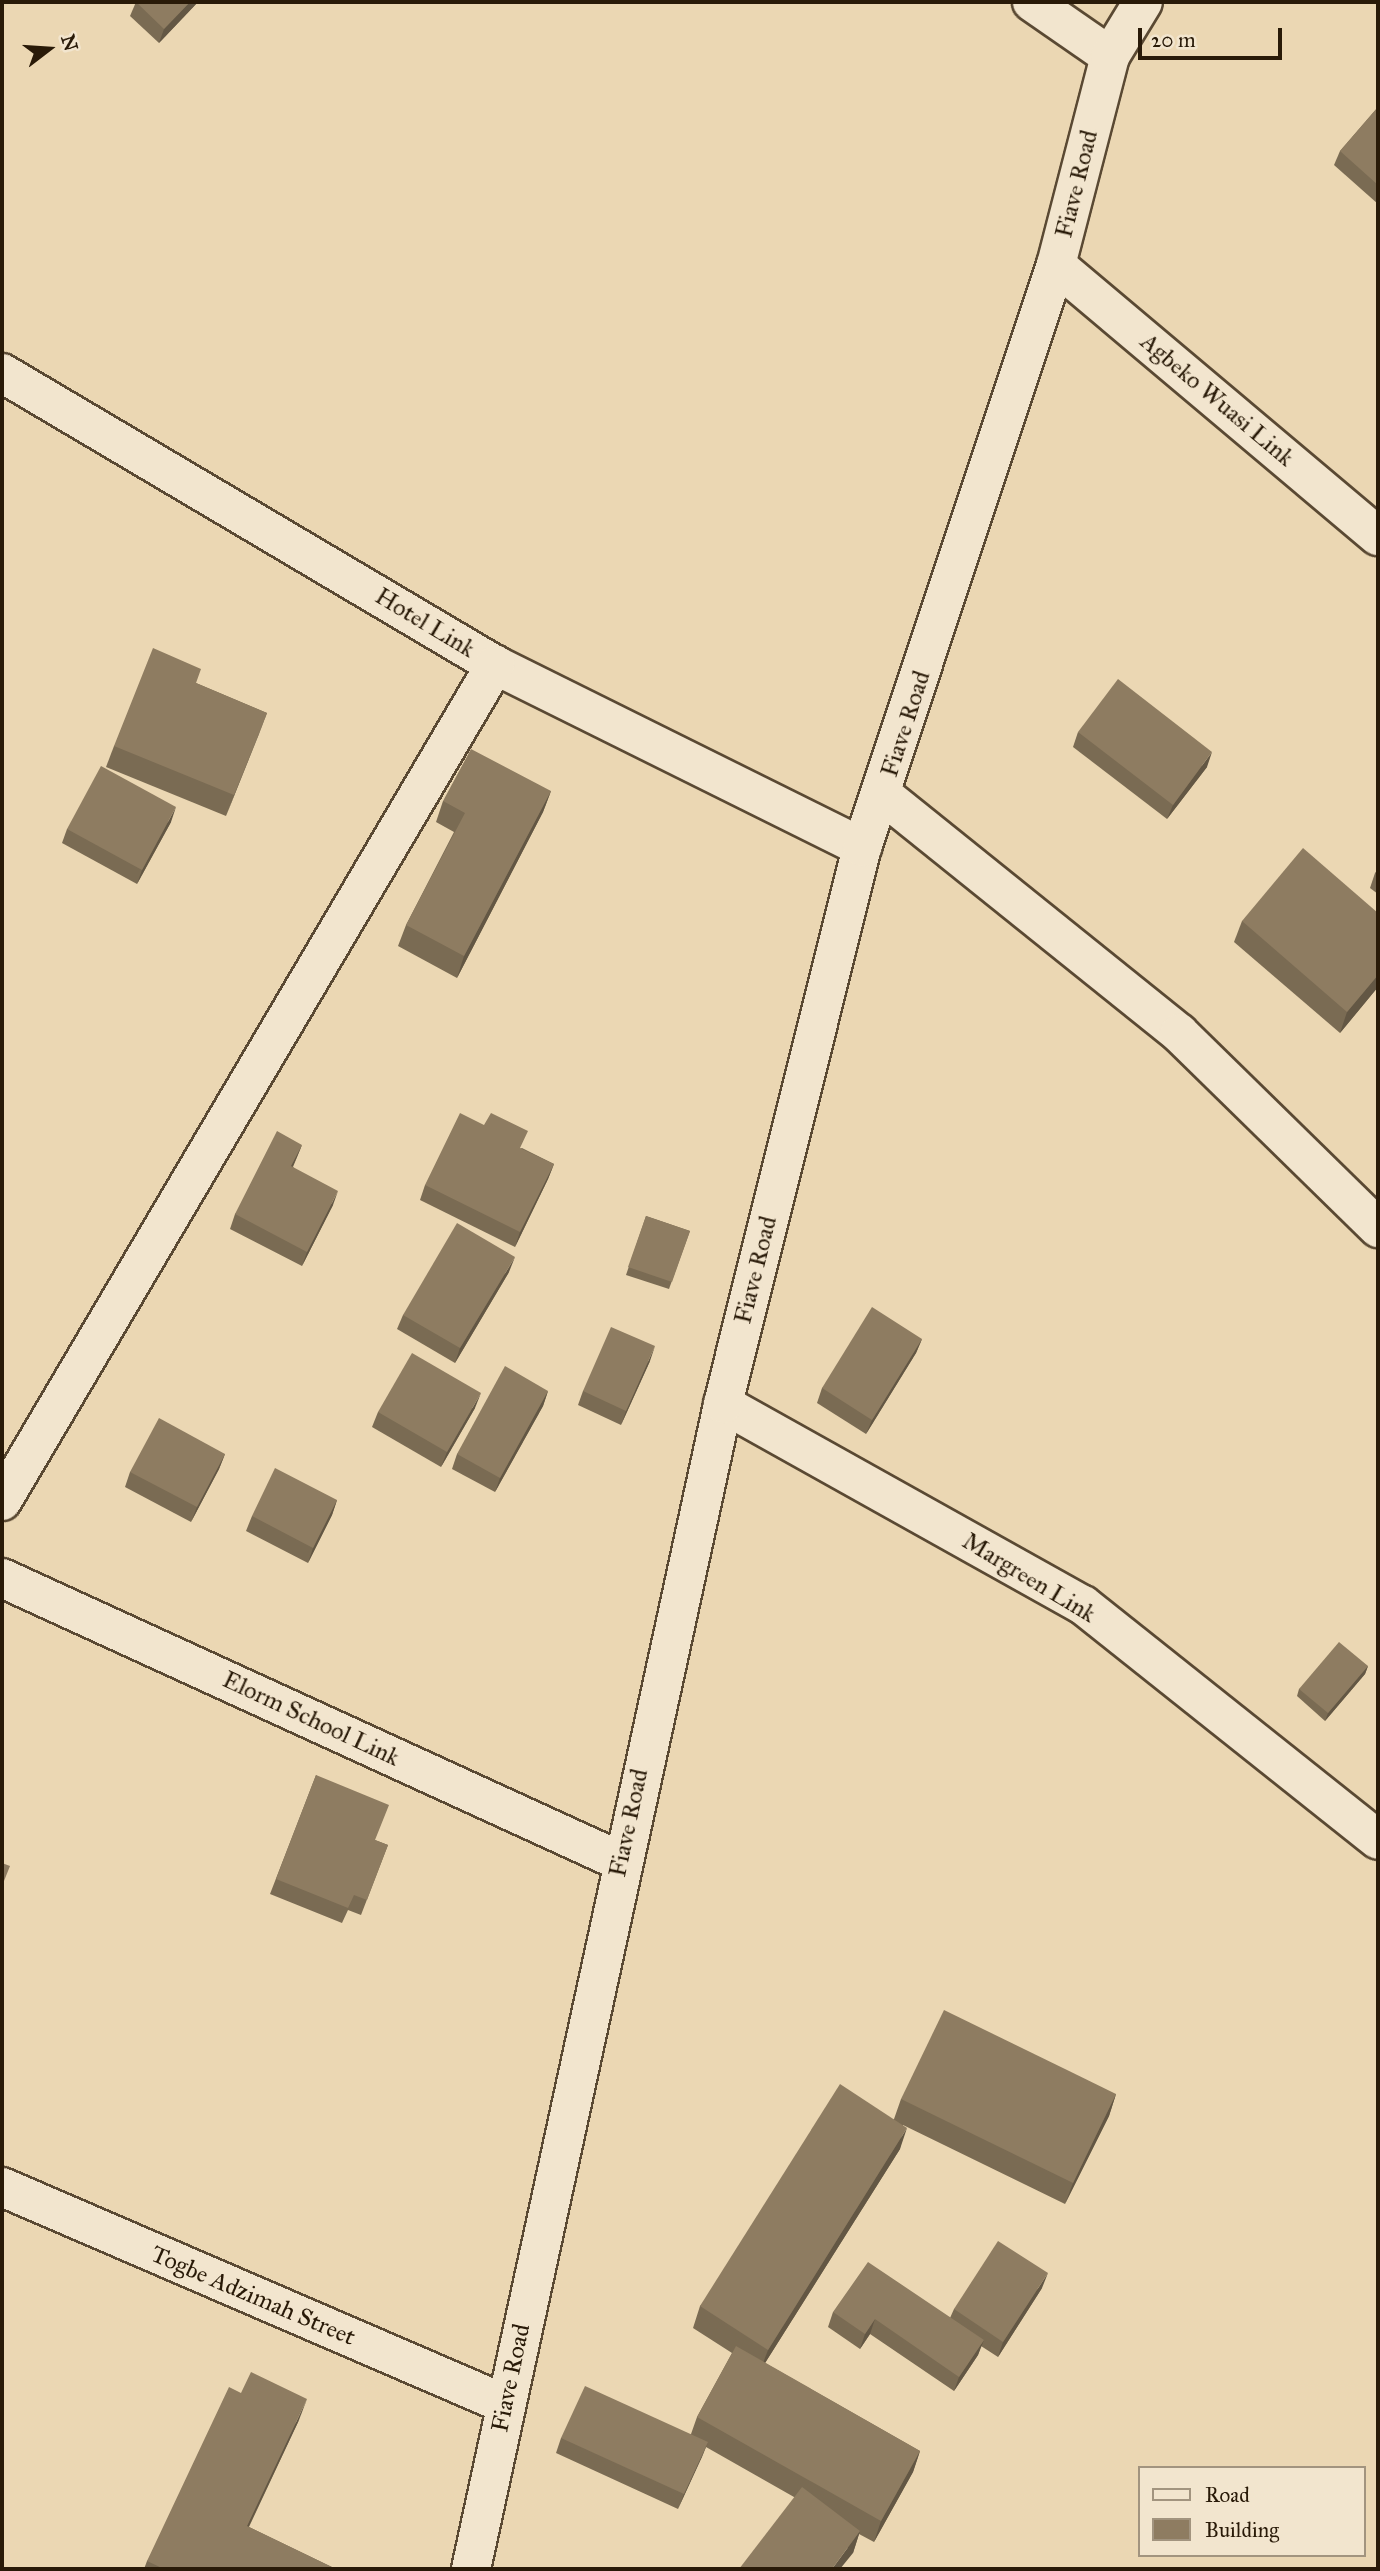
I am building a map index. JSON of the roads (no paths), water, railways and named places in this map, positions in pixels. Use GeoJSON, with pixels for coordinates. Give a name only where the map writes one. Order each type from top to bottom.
{"type":"FeatureCollection","features":[{"type":"Feature","properties":{"kind":"street"},"geometry":{"type":"LineString","coordinates":[[1032,2],[1110,56]]}},
{"type":"Feature","properties":{"kind":"street","name":"Fiave Road"},"geometry":{"type":"LineString","coordinates":[[471,2569],[620,1861],[723,1404],[862,847],[883,795],[1056,265],[1110,56],[1143,2]]}},
{"type":"Feature","properties":{"kind":"street","name":"Agbeko Wuasi Link"},"geometry":{"type":"LineString","coordinates":[[1056,265],[1378,536]]}},
{"type":"Feature","properties":{"kind":"street","name":"Hotel Link"},"geometry":{"type":"LineString","coordinates":[[2,373],[495,664],[862,847]]}},
{"type":"Feature","properties":{"kind":"street"},"geometry":{"type":"LineString","coordinates":[[2,1501],[495,664]]}},
{"type":"Feature","properties":{"kind":"street"},"geometry":{"type":"LineString","coordinates":[[883,795],[1180,1033],[1378,1228]]}},
{"type":"Feature","properties":{"kind":"street","name":"Margreen Link"},"geometry":{"type":"LineString","coordinates":[[723,1404],[1083,1605],[1378,1840]]}},
{"type":"Feature","properties":{"kind":"street","name":"Elorm School Link"},"geometry":{"type":"LineString","coordinates":[[2,1578],[620,1861]]}},
{"type":"Feature","properties":{"kind":"street","name":"Togbe Adzimah Street"},"geometry":{"type":"LineString","coordinates":[[2,2187],[505,2404]]}}]}
